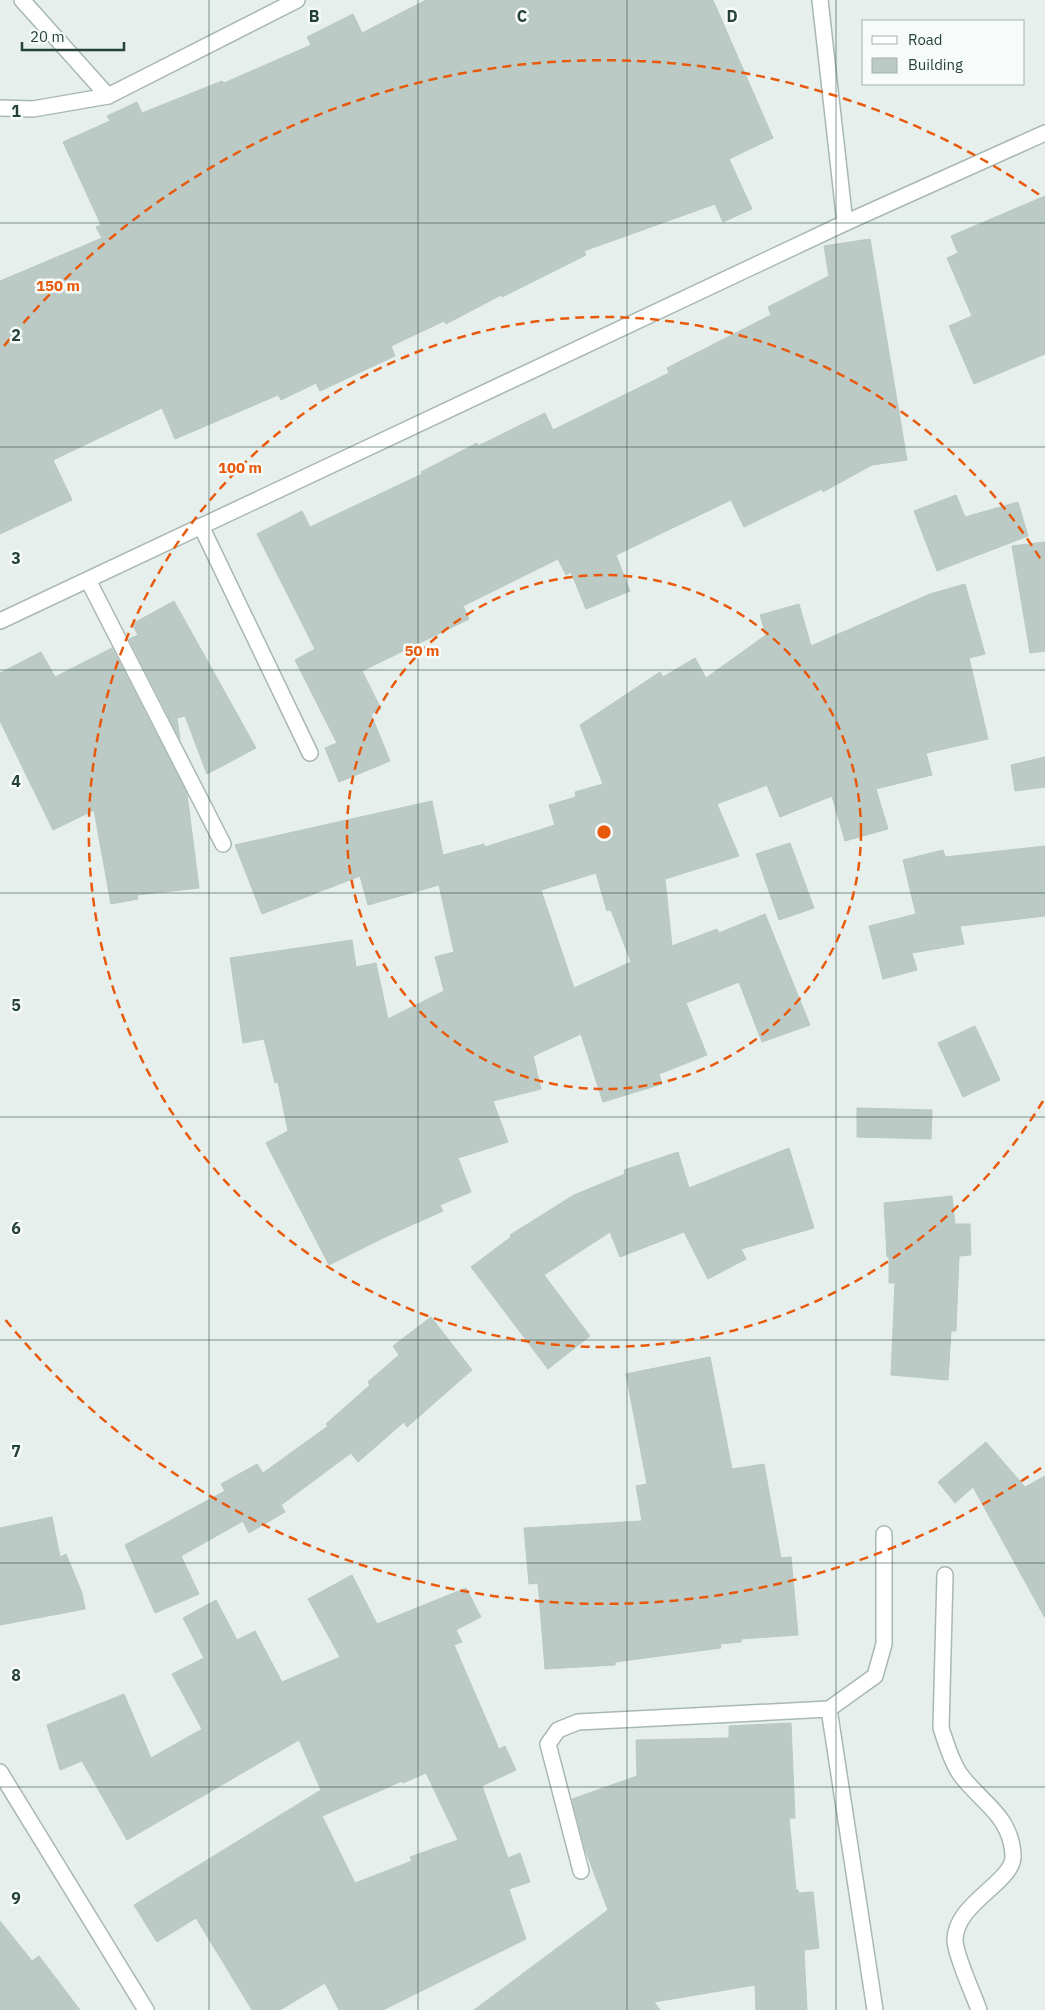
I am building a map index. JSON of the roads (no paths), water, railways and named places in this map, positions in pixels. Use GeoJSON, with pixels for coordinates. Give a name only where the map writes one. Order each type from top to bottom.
{"type":"FeatureCollection","features":[{"type":"Feature","properties":{"kind":"street"},"geometry":{"type":"LineString","coordinates":[[22,0],[108,96]]}},
{"type":"Feature","properties":{"kind":"street"},"geometry":{"type":"LineString","coordinates":[[0,108],[33,109],[108,96],[297,0]]}},
{"type":"Feature","properties":{"kind":"street"},"geometry":{"type":"LineString","coordinates":[[820,0],[845,223]]}},
{"type":"Feature","properties":{"kind":"street"},"geometry":{"type":"LineString","coordinates":[[0,621],[845,223],[1045,133]]}},
{"type":"Feature","properties":{"kind":"street"},"geometry":{"type":"LineString","coordinates":[[201,526],[310,753]]}},
{"type":"Feature","properties":{"kind":"street"},"geometry":{"type":"LineString","coordinates":[[88,580],[223,844]]}},
{"type":"Feature","properties":{"kind":"street"},"geometry":{"type":"LineString","coordinates":[[581,1872],[548,1744],[558,1730],[578,1722],[829,1709],[875,1676],[884,1644],[884,1534]]}},
{"type":"Feature","properties":{"kind":"street"},"geometry":{"type":"LineString","coordinates":[[945,1575],[942,1728],[949,1752],[960,1774],[998,1813],[1010,1840],[1014,1858],[1008,1870],[973,1904],[959,1922],[956,1930],[955,1944],[979,2010]]}},
{"type":"Feature","properties":{"kind":"street"},"geometry":{"type":"LineString","coordinates":[[829,1709],[875,2010]]}},
{"type":"Feature","properties":{"kind":"street"},"geometry":{"type":"LineString","coordinates":[[0,1772],[146,2010]]}}]}
